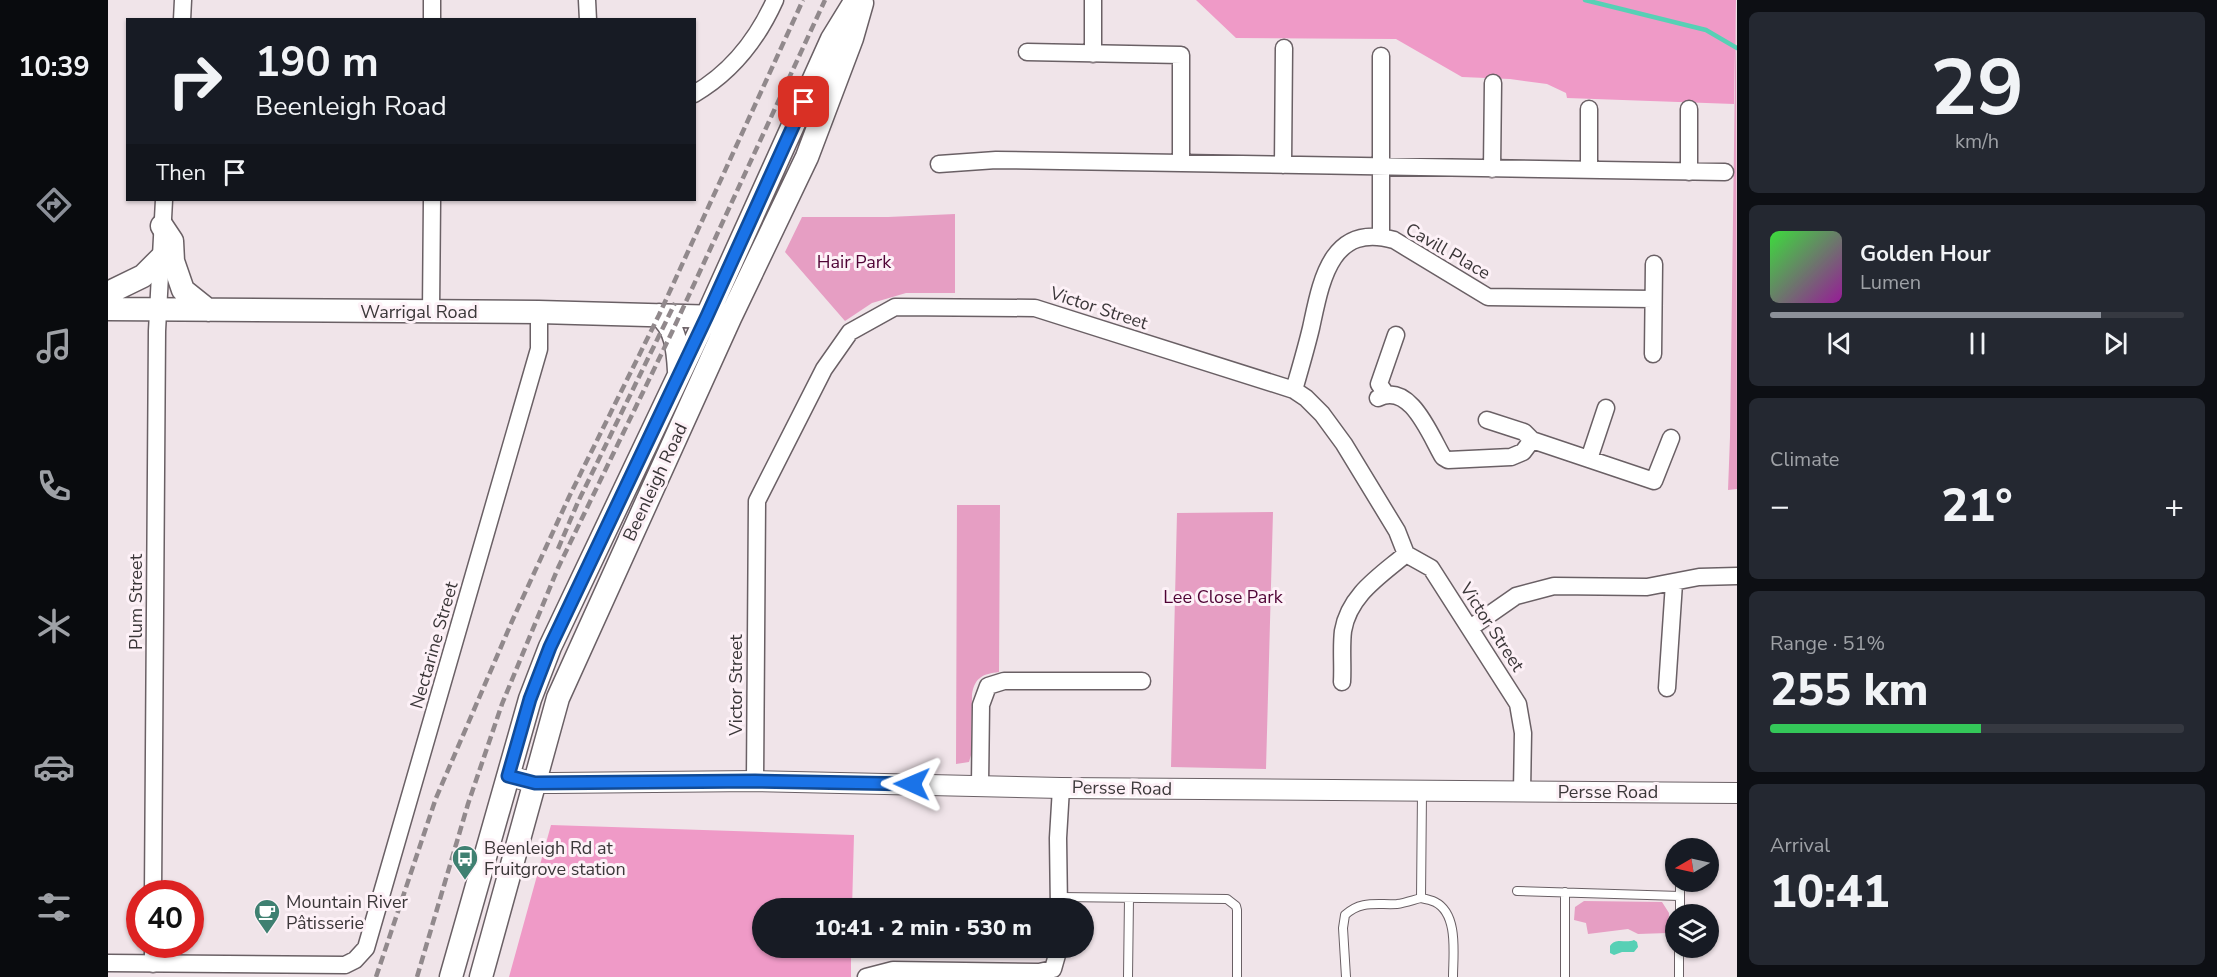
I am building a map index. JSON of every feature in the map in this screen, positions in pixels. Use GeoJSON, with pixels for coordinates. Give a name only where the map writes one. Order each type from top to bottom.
{"type":"FeatureCollection","features":[{"type":"Feature","properties":{"kind":"main road","name":"Beenleigh Road"},"geometry":{"type":"LineString","coordinates":[[452,977],[530,699],[550,647],[707,316],[832,39],[856,0]]}},
{"type":"Feature","properties":{"kind":"main road","name":"Beenleigh Road"},"geometry":{"type":"LineString","coordinates":[[481,977],[558,698],[730,318],[807,157],[852,38],[863,0]]}},
{"type":"Feature","properties":{"kind":"main road"},"geometry":{"type":"LineString","coordinates":[[162,226],[172,241],[173,261],[183,290],[208,310]]}},
{"type":"Feature","properties":{"kind":"main road"},"geometry":{"type":"LineString","coordinates":[[108,293],[143,276],[160,259]]}},
{"type":"Feature","properties":{"kind":"main road","name":"Warrigal Road"},"geometry":{"type":"LineString","coordinates":[[108,309],[539,312],[730,318]]}},
{"type":"Feature","properties":{"kind":"main road"},"geometry":{"type":"LineString","coordinates":[[659,315],[667,320],[672,332],[678,353],[679,371]]}},
{"type":"Feature","properties":{"kind":"street"},"geometry":{"type":"LineString","coordinates":[[182,18],[183,0]]}},
{"type":"Feature","properties":{"kind":"street"},"geometry":{"type":"LineString","coordinates":[[432,0],[432,18]]}},
{"type":"Feature","properties":{"kind":"street"},"geometry":{"type":"LineString","coordinates":[[587,0],[588,18]]}},
{"type":"Feature","properties":{"kind":"street"},"geometry":{"type":"LineString","coordinates":[[696,93],[711,85],[732,67],[767,18],[775,0]]}},
{"type":"Feature","properties":{"kind":"street"},"geometry":{"type":"LineString","coordinates":[[1093,0],[1093,54]]}},
{"type":"Feature","properties":{"kind":"street"},"geometry":{"type":"LineString","coordinates":[[1283,165],[1284,48]]}},
{"type":"Feature","properties":{"kind":"street"},"geometry":{"type":"LineString","coordinates":[[1027,52],[1181,56],[1181,163]]}},
{"type":"Feature","properties":{"kind":"street"},"geometry":{"type":"LineString","coordinates":[[1381,56],[1381,237]]}},
{"type":"Feature","properties":{"kind":"street"},"geometry":{"type":"LineString","coordinates":[[1492,169],[1493,83]]}},
{"type":"Feature","properties":{"kind":"street"},"geometry":{"type":"LineString","coordinates":[[1689,109],[1689,172]]}},
{"type":"Feature","properties":{"kind":"street"},"geometry":{"type":"LineString","coordinates":[[1589,110],[1589,170]]}},
{"type":"Feature","properties":{"kind":"street"},"geometry":{"type":"LineString","coordinates":[[939,164],[963,157],[996,160],[1725,172]]}},
{"type":"Feature","properties":{"kind":"street","name":"Plum Street"},"geometry":{"type":"LineString","coordinates":[[153,880],[157,309],[164,201]]}},
{"type":"Feature","properties":{"kind":"street"},"geometry":{"type":"LineString","coordinates":[[431,312],[432,201]]}},
{"type":"Feature","properties":{"kind":"street","name":"Cavill Place"},"geometry":{"type":"LineString","coordinates":[[1294,390],[1304,359],[1323,275],[1336,254],[1354,239],[1381,237],[1394,240],[1488,297],[1653,299]]}},
{"type":"Feature","properties":{"kind":"street"},"geometry":{"type":"LineString","coordinates":[[1653,354],[1654,264]]}},
{"type":"Feature","properties":{"kind":"street","name":"Victor Street"},"geometry":{"type":"LineString","coordinates":[[755,781],[757,501],[824,369],[850,332],[895,307],[1035,308],[1294,390],[1306,398],[1344,444],[1396,531],[1406,554],[1431,568],[1518,704],[1523,732],[1522,792]]}},
{"type":"Feature","properties":{"kind":"street","name":"Nectarine Street"},"geometry":{"type":"LineString","coordinates":[[347,971],[366,948],[397,846],[539,350],[539,312]]}},
{"type":"Feature","properties":{"kind":"street"},"geometry":{"type":"LineString","coordinates":[[1396,335],[1379,384],[1382,396],[1401,397],[1414,406],[1443,457],[1448,460],[1511,457],[1523,452],[1532,441]]}},
{"type":"Feature","properties":{"kind":"street"},"geometry":{"type":"LineString","coordinates":[[1590,459],[1606,408]]}},
{"type":"Feature","properties":{"kind":"street"},"geometry":{"type":"LineString","coordinates":[[1487,420],[1524,432],[1532,441],[1654,481],[1671,438]]}},
{"type":"Feature","properties":{"kind":"street"},"geometry":{"type":"LineString","coordinates":[[1342,682],[1343,632],[1349,610],[1358,595],[1406,554]]}},
{"type":"Feature","properties":{"kind":"street"},"geometry":{"type":"LineString","coordinates":[[1470,628],[1516,596],[1554,586],[1647,587],[1699,577],[1737,576]]}},
{"type":"Feature","properties":{"kind":"street"},"geometry":{"type":"LineString","coordinates":[[1667,688],[1674,583]]}},
{"type":"Feature","properties":{"kind":"street"},"geometry":{"type":"LineString","coordinates":[[980,786],[981,705],[988,686],[1004,681],[1142,681]]}},
{"type":"Feature","properties":{"kind":"street","name":"Persse Road"},"geometry":{"type":"LineString","coordinates":[[508,776],[535,783],[755,781],[1061,788],[1422,792],[1737,792]]}},
{"type":"Feature","properties":{"kind":"street"},"geometry":{"type":"LineString","coordinates":[[1059,898],[1058,838],[1061,788]]}},
{"type":"Feature","properties":{"kind":"street"},"geometry":{"type":"LineString","coordinates":[[153,958],[153,964]]}},
{"type":"Feature","properties":{"kind":"street"},"geometry":{"type":"LineString","coordinates":[[866,977],[893,970],[1039,972],[1053,969],[1056,958]]}},
{"type":"Feature","properties":{"kind":"street"},"geometry":{"type":"LineString","coordinates":[[108,963],[347,971]]}},
{"type":"Feature","properties":{"kind":"lane"},"geometry":{"type":"LineString","coordinates":[[1421,898],[1422,792]]}},
{"type":"Feature","properties":{"kind":"lane"},"geometry":{"type":"LineString","coordinates":[[1517,891],[1680,896]]}},
{"type":"Feature","properties":{"kind":"lane"},"geometry":{"type":"LineString","coordinates":[[1565,892],[1565,977]]}},
{"type":"Feature","properties":{"kind":"lane"},"geometry":{"type":"LineString","coordinates":[[1680,892],[1680,904]]}},
{"type":"Feature","properties":{"kind":"lane"},"geometry":{"type":"LineString","coordinates":[[1128,898],[1128,977]]}},
{"type":"Feature","properties":{"kind":"lane"},"geometry":{"type":"LineString","coordinates":[[1094,900],[1220,898],[1232,902],[1236,906],[1238,917],[1237,977]]}},
{"type":"Feature","properties":{"kind":"lane"},"geometry":{"type":"LineString","coordinates":[[1346,977],[1343,928],[1345,915],[1352,908],[1364,903],[1398,903],[1421,898],[1436,902],[1447,914],[1453,934],[1453,977]]}},
{"type":"Feature","properties":{"kind":"lane"},"geometry":{"type":"LineString","coordinates":[[1679,958],[1679,977]]}},
{"type":"Feature","properties":{"kind":"green space"},"geometry":{"type":"Polygon","coordinates":[[[1736,0],[1737,489],[1728,490],[1730,437],[1736,0]]]}},
{"type":"Feature","properties":{"kind":"green space","name":"Hair Park"},"geometry":{"type":"Polygon","coordinates":[[[955,214],[955,293],[906,293],[872,303],[845,321],[785,252],[802,217],[955,214]]]}},
{"type":"Feature","properties":{"kind":"green space"},"geometry":{"type":"Polygon","coordinates":[[[957,505],[1000,505],[999,672],[984,675],[975,684],[972,694],[971,755],[969,762],[956,764],[957,505]]]}},
{"type":"Feature","properties":{"kind":"green space","name":"Lee Close Park"},"geometry":{"type":"Polygon","coordinates":[[[1273,512],[1266,769],[1171,767],[1177,513],[1273,512]]]}},
{"type":"Feature","properties":{"kind":"green space"},"geometry":{"type":"Polygon","coordinates":[[[1584,901],[1662,902],[1665,907],[1665,933],[1638,934],[1628,929],[1588,934],[1586,923],[1574,920],[1575,907],[1584,901]]]}},
{"type":"Feature","properties":{"kind":"shaded area"},"geometry":{"type":"Polygon","coordinates":[[[1196,0],[1736,0],[1734,104],[1567,98],[1566,93],[1547,84],[1510,79],[1462,77],[1396,39],[1236,38],[1196,0]]]}},
{"type":"Feature","properties":{"kind":"shaded area"},"geometry":{"type":"Polygon","coordinates":[[[551,825],[854,835],[852,898],[752,898],[752,958],[851,958],[851,977],[509,977],[551,825]]]}},
{"type":"Feature","properties":{"kind":"shaded area"},"geometry":{"type":"Polygon","coordinates":[[[1634,940],[1638,947],[1634,952],[1614,955],[1610,953],[1612,943],[1634,940]]]}},
{"type":"Feature","properties":{"kind":"waterway"},"geometry":{"type":"LineString","coordinates":[[1585,0],[1706,30],[1737,48]]}},
{"type":"Feature","properties":{"kind":"railway"},"geometry":{"type":"LineString","coordinates":[[376,977],[436,798],[513,619],[569,497],[659,315],[803,0]]}},
{"type":"Feature","properties":{"kind":"railway"},"geometry":{"type":"LineString","coordinates":[[417,977],[468,804],[502,704],[558,568],[672,332],[825,0]]}},
{"type":"Feature","properties":{"kind":"railway"},"geometry":{"type":"LineString","coordinates":[[558,549],[578,502],[675,303]]}},
{"type":"Feature","properties":{"kind":"place","name":"Beenleigh Rd at Fruitgrove station"},"geometry":{"type":"Point","coordinates":[465,881]}},
{"type":"Feature","properties":{"kind":"place","name":"Mountain River Pâtisserie"},"geometry":{"type":"Point","coordinates":[267,935]}},
{"type":"Feature","properties":{"kind":"route"},"geometry":{"type":"LineString","coordinates":[[804,102],[707,316],[550,647],[530,699],[508,776],[535,783],[755,781],[912,784]]}}]}
